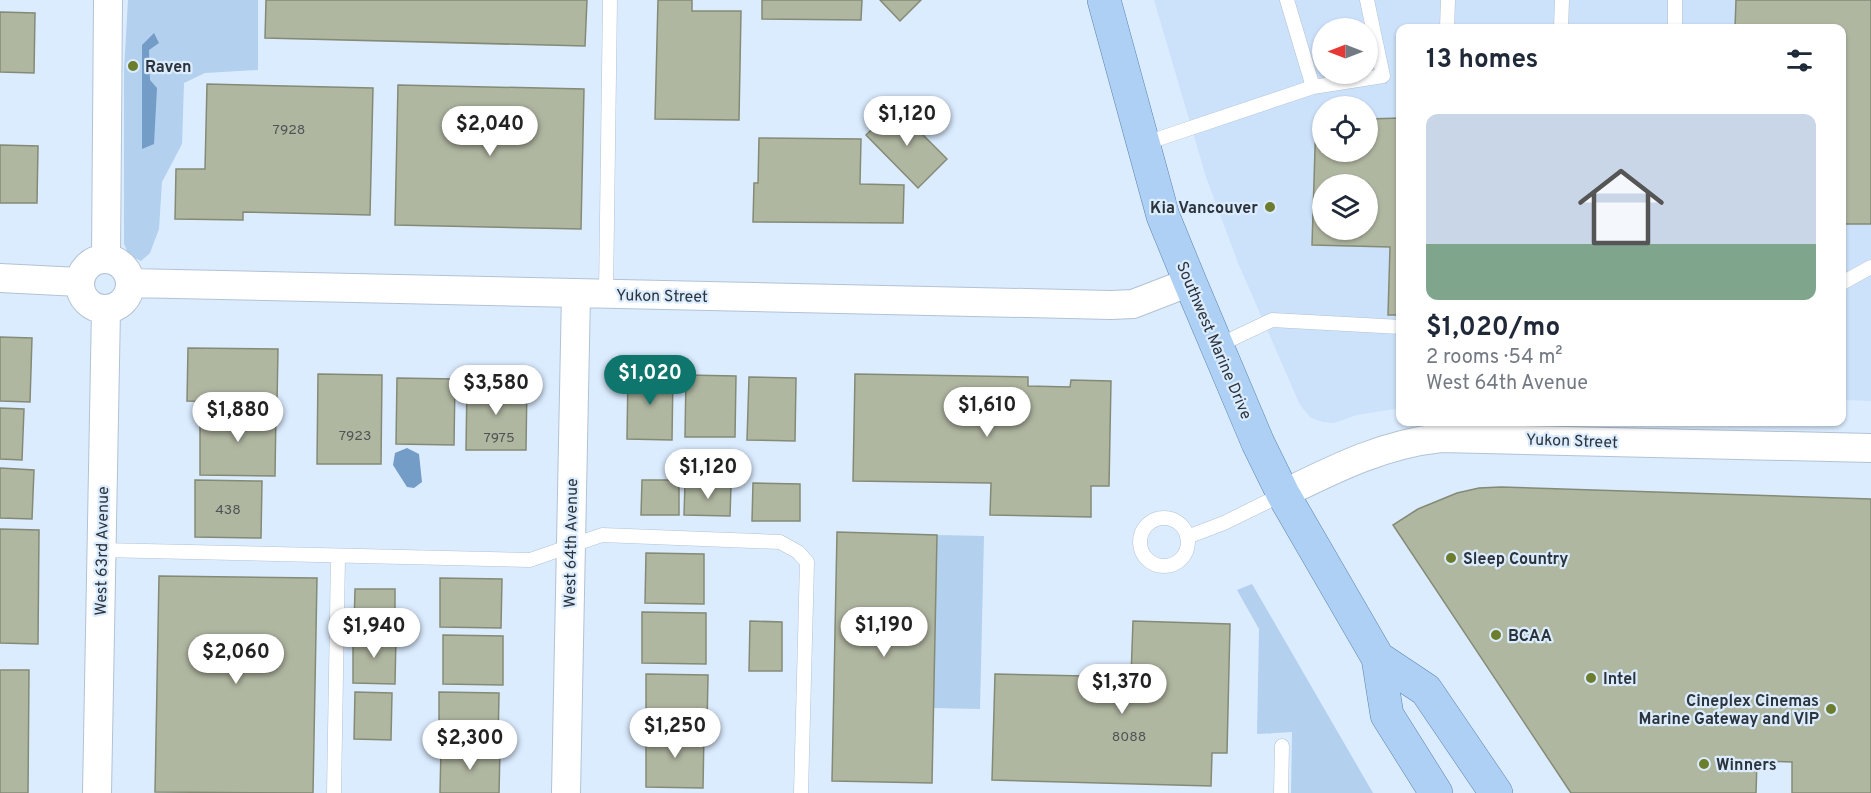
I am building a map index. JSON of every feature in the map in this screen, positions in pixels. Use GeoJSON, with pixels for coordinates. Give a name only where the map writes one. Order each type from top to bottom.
{"type":"FeatureCollection","features":[{"type":"Feature","properties":{"kind":"main road","name":"Southwest Marine Drive"},"geometry":{"type":"LineString","coordinates":[[1104,0],[1163,216],[1190,282],[1258,443],[1284,494],[1378,658],[1387,715],[1436,793]]}},
{"type":"Feature","properties":{"kind":"main road","name":"Southwest Marine Drive"},"geometry":{"type":"LineString","coordinates":[[1378,658],[1426,690],[1496,793]]}},
{"type":"Feature","properties":{"kind":"street"},"geometry":{"type":"LineString","coordinates":[[106,258],[108,0]]}},
{"type":"Feature","properties":{"kind":"street"},"geometry":{"type":"LineString","coordinates":[[106,258],[126,269],[130,283],[126,298],[120,304],[106,309],[90,304],[84,298],[79,282],[85,267],[91,262],[106,258]]}},
{"type":"Feature","properties":{"kind":"street"},"geometry":{"type":"LineString","coordinates":[[0,278],[79,282]]}},
{"type":"Feature","properties":{"kind":"street","name":"Yukon Street"},"geometry":{"type":"LineString","coordinates":[[130,283],[1110,305],[1133,304],[1190,282]]}},
{"type":"Feature","properties":{"kind":"street","name":"West 64th Avenue"},"geometry":{"type":"LineString","coordinates":[[566,793],[576,292]]}},
{"type":"Feature","properties":{"kind":"street","name":"West 63rd Avenue"},"geometry":{"type":"LineString","coordinates":[[97,793],[106,309]]}},
{"type":"Feature","properties":{"kind":"street","name":"Yukon Street"},"geometry":{"type":"LineString","coordinates":[[1284,494],[1362,456],[1414,441],[1508,430],[1871,448]]}},
{"type":"Feature","properties":{"kind":"lane"},"geometry":{"type":"LineString","coordinates":[[606,293],[610,0]]}},
{"type":"Feature","properties":{"kind":"lane"},"geometry":{"type":"LineString","coordinates":[[1287,0],[1313,87]]}},
{"type":"Feature","properties":{"kind":"lane"},"geometry":{"type":"LineString","coordinates":[[1143,144],[1313,87],[1383,76],[1368,0]]}},
{"type":"Feature","properties":{"kind":"lane"},"geometry":{"type":"LineString","coordinates":[[1447,24],[1448,0]]}},
{"type":"Feature","properties":{"kind":"lane"},"geometry":{"type":"LineString","coordinates":[[1561,24],[1562,0]]}},
{"type":"Feature","properties":{"kind":"lane"},"geometry":{"type":"LineString","coordinates":[[1675,24],[1676,0]]}},
{"type":"Feature","properties":{"kind":"lane"},"geometry":{"type":"LineString","coordinates":[[1846,282],[1871,267]]}},
{"type":"Feature","properties":{"kind":"lane"},"geometry":{"type":"LineString","coordinates":[[1217,346],[1272,320],[1396,327]]}},
{"type":"Feature","properties":{"kind":"lane"},"geometry":{"type":"LineString","coordinates":[[1187,537],[1224,523],[1284,494]]}},
{"type":"Feature","properties":{"kind":"lane"},"geometry":{"type":"LineString","coordinates":[[101,550],[531,560],[602,535],[780,542],[798,552],[807,562],[801,793]]}},
{"type":"Feature","properties":{"kind":"lane"},"geometry":{"type":"LineString","coordinates":[[334,793],[338,557]]}},
{"type":"Feature","properties":{"kind":"lane"},"geometry":{"type":"LineString","coordinates":[[1281,793],[1282,746]]}},
{"type":"Feature","properties":{"kind":"shaded area"},"geometry":{"type":"Polygon","coordinates":[[[128,0],[258,0],[258,70],[205,73],[184,83],[182,144],[162,182],[159,229],[150,253],[141,261],[129,255],[124,244],[124,70],[128,0]]]}},
{"type":"Feature","properties":{"kind":"shaded area","name":"Kia Vancouver"},"geometry":{"type":"Polygon","coordinates":[[[1154,0],[1871,0],[1871,401],[1846,400],[1846,24],[1396,24],[1396,409],[1357,415],[1334,423],[1311,418],[1300,405],[1238,263],[1206,177],[1154,0]]]}},
{"type":"Feature","properties":{"kind":"shaded area"},"geometry":{"type":"Polygon","coordinates":[[[154,33],[159,43],[149,50],[150,80],[157,88],[154,144],[142,149],[142,45],[154,33]]]}},
{"type":"Feature","properties":{"kind":"shaded area"},"geometry":{"type":"Polygon","coordinates":[[[407,448],[419,454],[422,482],[414,488],[407,487],[393,465],[395,453],[407,448]]]}},
{"type":"Feature","properties":{"kind":"shaded area"},"geometry":{"type":"Polygon","coordinates":[[[937,535],[984,536],[980,709],[933,708],[937,535]]]}},
{"type":"Feature","properties":{"kind":"shaded area"},"geometry":{"type":"Polygon","coordinates":[[[1252,584],[1373,793],[1291,793],[1292,732],[1257,734],[1259,629],[1237,590],[1252,584]]]}},
{"type":"Feature","properties":{"kind":"building"},"geometry":{"type":"Polygon","coordinates":[[[266,0],[587,0],[585,46],[265,38],[266,0]]]}},
{"type":"Feature","properties":{"kind":"building"},"geometry":{"type":"Polygon","coordinates":[[[658,0],[692,0],[692,11],[741,11],[739,120],[655,119],[658,0]]]}},
{"type":"Feature","properties":{"kind":"building"},"geometry":{"type":"Polygon","coordinates":[[[762,0],[862,0],[861,20],[762,19],[762,0]]]}},
{"type":"Feature","properties":{"kind":"building"},"geometry":{"type":"Polygon","coordinates":[[[880,0],[921,0],[900,21],[880,0]]]}},
{"type":"Feature","properties":{"kind":"building"},"geometry":{"type":"Polygon","coordinates":[[[1736,0],[1871,0],[1871,224],[1846,224],[1846,24],[1735,24],[1736,0]]]}},
{"type":"Feature","properties":{"kind":"building"},"geometry":{"type":"Polygon","coordinates":[[[0,12],[35,13],[34,73],[0,72],[0,12]]]}},
{"type":"Feature","properties":{"kind":"building"},"geometry":{"type":"Polygon","coordinates":[[[207,84],[373,88],[370,215],[243,212],[243,220],[175,219],[176,169],[205,169],[207,84]]]}},
{"type":"Feature","properties":{"kind":"building"},"geometry":{"type":"Polygon","coordinates":[[[398,85],[584,89],[581,229],[395,225],[398,85]]]}},
{"type":"Feature","properties":{"kind":"building"},"geometry":{"type":"Polygon","coordinates":[[[895,107],[947,159],[918,188],[866,135],[895,107]]]}},
{"type":"Feature","properties":{"kind":"building"},"geometry":{"type":"Polygon","coordinates":[[[1396,118],[1396,315],[1388,315],[1390,247],[1312,245],[1312,240],[1378,240],[1378,174],[1314,174],[1315,162],[1378,162],[1378,119],[1396,118]]]}},
{"type":"Feature","properties":{"kind":"building"},"geometry":{"type":"Polygon","coordinates":[[[759,138],[861,139],[860,184],[904,185],[903,223],[753,222],[754,183],[758,183],[759,138]]]}},
{"type":"Feature","properties":{"kind":"building"},"geometry":{"type":"Polygon","coordinates":[[[0,145],[38,146],[37,203],[0,203],[0,145]]]}},
{"type":"Feature","properties":{"kind":"building"},"geometry":{"type":"Polygon","coordinates":[[[0,337],[32,338],[30,402],[0,401],[0,337]]]}},
{"type":"Feature","properties":{"kind":"building"},"geometry":{"type":"Polygon","coordinates":[[[188,348],[278,349],[277,403],[187,401],[188,348]]]}},
{"type":"Feature","properties":{"kind":"building"},"geometry":{"type":"Polygon","coordinates":[[[628,372],[673,373],[672,440],[627,439],[628,372]]]}},
{"type":"Feature","properties":{"kind":"building"},"geometry":{"type":"Polygon","coordinates":[[[318,374],[382,375],[381,464],[317,464],[318,374]]]}},
{"type":"Feature","properties":{"kind":"building"},"geometry":{"type":"Polygon","coordinates":[[[855,374],[1028,377],[1028,386],[1070,387],[1071,380],[1111,381],[1109,486],[1091,486],[1091,517],[990,515],[991,483],[853,481],[855,374]]]}},
{"type":"Feature","properties":{"kind":"building"},"geometry":{"type":"Polygon","coordinates":[[[686,375],[736,376],[735,437],[685,437],[686,375]]]}},
{"type":"Feature","properties":{"kind":"building"},"geometry":{"type":"Polygon","coordinates":[[[749,377],[796,378],[795,441],[747,440],[749,377]]]}},
{"type":"Feature","properties":{"kind":"building"},"geometry":{"type":"Polygon","coordinates":[[[397,378],[455,379],[454,445],[396,444],[397,378]]]}},
{"type":"Feature","properties":{"kind":"building"},"geometry":{"type":"Polygon","coordinates":[[[467,381],[527,382],[526,450],[466,450],[467,381]]]}},
{"type":"Feature","properties":{"kind":"building"},"geometry":{"type":"Polygon","coordinates":[[[0,408],[24,409],[22,460],[0,459],[0,408]]]}},
{"type":"Feature","properties":{"kind":"building"},"geometry":{"type":"Polygon","coordinates":[[[200,410],[276,411],[275,476],[200,475],[200,410]]]}},
{"type":"Feature","properties":{"kind":"building"},"geometry":{"type":"Polygon","coordinates":[[[0,468],[34,470],[32,519],[0,518],[0,468]]]}},
{"type":"Feature","properties":{"kind":"building"},"geometry":{"type":"Polygon","coordinates":[[[195,480],[262,481],[261,538],[195,537],[195,480]]]}},
{"type":"Feature","properties":{"kind":"building"},"geometry":{"type":"Polygon","coordinates":[[[642,480],[679,480],[679,515],[641,515],[642,480]]]}},
{"type":"Feature","properties":{"kind":"building"},"geometry":{"type":"Polygon","coordinates":[[[753,483],[800,484],[800,521],[752,521],[753,483]]]}},
{"type":"Feature","properties":{"kind":"building"},"geometry":{"type":"Polygon","coordinates":[[[685,484],[731,485],[730,516],[684,515],[685,484]]]}},
{"type":"Feature","properties":{"kind":"building"},"geometry":{"type":"Polygon","coordinates":[[[1479,488],[1871,499],[1871,793],[1792,793],[1792,762],[1757,761],[1756,793],[1571,793],[1393,525],[1418,509],[1457,493],[1479,488]]]}},
{"type":"Feature","properties":{"kind":"building"},"geometry":{"type":"Polygon","coordinates":[[[0,529],[39,530],[38,644],[0,643],[0,529]]]}},
{"type":"Feature","properties":{"kind":"building"},"geometry":{"type":"Polygon","coordinates":[[[837,532],[937,535],[932,783],[832,781],[837,532]]]}},
{"type":"Feature","properties":{"kind":"building"},"geometry":{"type":"Polygon","coordinates":[[[646,553],[704,554],[704,604],[645,603],[646,553]]]}},
{"type":"Feature","properties":{"kind":"building"},"geometry":{"type":"Polygon","coordinates":[[[159,576],[317,578],[313,793],[155,792],[159,576]]]}},
{"type":"Feature","properties":{"kind":"building"},"geometry":{"type":"Polygon","coordinates":[[[440,578],[502,579],[501,628],[440,627],[440,578]]]}},
{"type":"Feature","properties":{"kind":"building"},"geometry":{"type":"Polygon","coordinates":[[[355,589],[395,589],[395,627],[354,626],[355,589]]]}},
{"type":"Feature","properties":{"kind":"building"},"geometry":{"type":"Polygon","coordinates":[[[642,612],[706,613],[706,664],[642,663],[642,612]]]}},
{"type":"Feature","properties":{"kind":"building"},"geometry":{"type":"Polygon","coordinates":[[[750,621],[782,622],[782,671],[749,671],[750,621]]]}},
{"type":"Feature","properties":{"kind":"building"},"geometry":{"type":"Polygon","coordinates":[[[1133,621],[1230,624],[1227,753],[1212,753],[1211,786],[992,780],[995,674],[1131,677],[1133,621]]]}},
{"type":"Feature","properties":{"kind":"building"},"geometry":{"type":"Polygon","coordinates":[[[353,635],[396,635],[395,684],[353,683],[353,635]]]}},
{"type":"Feature","properties":{"kind":"building"},"geometry":{"type":"Polygon","coordinates":[[[443,635],[503,636],[503,685],[443,684],[443,635]]]}},
{"type":"Feature","properties":{"kind":"building"},"geometry":{"type":"Polygon","coordinates":[[[0,670],[29,670],[28,793],[0,793],[0,670]]]}},
{"type":"Feature","properties":{"kind":"building"},"geometry":{"type":"Polygon","coordinates":[[[646,674],[708,675],[707,727],[646,726],[646,674]]]}},
{"type":"Feature","properties":{"kind":"building"},"geometry":{"type":"Polygon","coordinates":[[[355,692],[392,693],[391,740],[354,739],[355,692]]]}},
{"type":"Feature","properties":{"kind":"building"},"geometry":{"type":"Polygon","coordinates":[[[439,692],[499,693],[498,744],[439,743],[439,692]]]}},
{"type":"Feature","properties":{"kind":"building"},"geometry":{"type":"Polygon","coordinates":[[[646,731],[704,732],[703,788],[646,787],[646,731]]]}},
{"type":"Feature","properties":{"kind":"building"},"geometry":{"type":"Polygon","coordinates":[[[441,748],[500,749],[499,793],[440,793],[441,748]]]}},
{"type":"Feature","properties":{"kind":"place","name":"Raven"},"geometry":{"type":"Point","coordinates":[133,66]}},
{"type":"Feature","properties":{"kind":"place","name":"Kia Vancouver"},"geometry":{"type":"Point","coordinates":[1270,207]}},
{"type":"Feature","properties":{"kind":"place","name":"Sleep Country"},"geometry":{"type":"Point","coordinates":[1451,558]}},
{"type":"Feature","properties":{"kind":"place","name":"BCAA"},"geometry":{"type":"Point","coordinates":[1496,635]}},
{"type":"Feature","properties":{"kind":"place","name":"Intel"},"geometry":{"type":"Point","coordinates":[1591,678]}},
{"type":"Feature","properties":{"kind":"place","name":"Cineplex Cinemas Marine Gateway and VIP"},"geometry":{"type":"Point","coordinates":[1831,709]}},
{"type":"Feature","properties":{"kind":"place","name":"Winners"},"geometry":{"type":"Point","coordinates":[1704,764]}}]}
